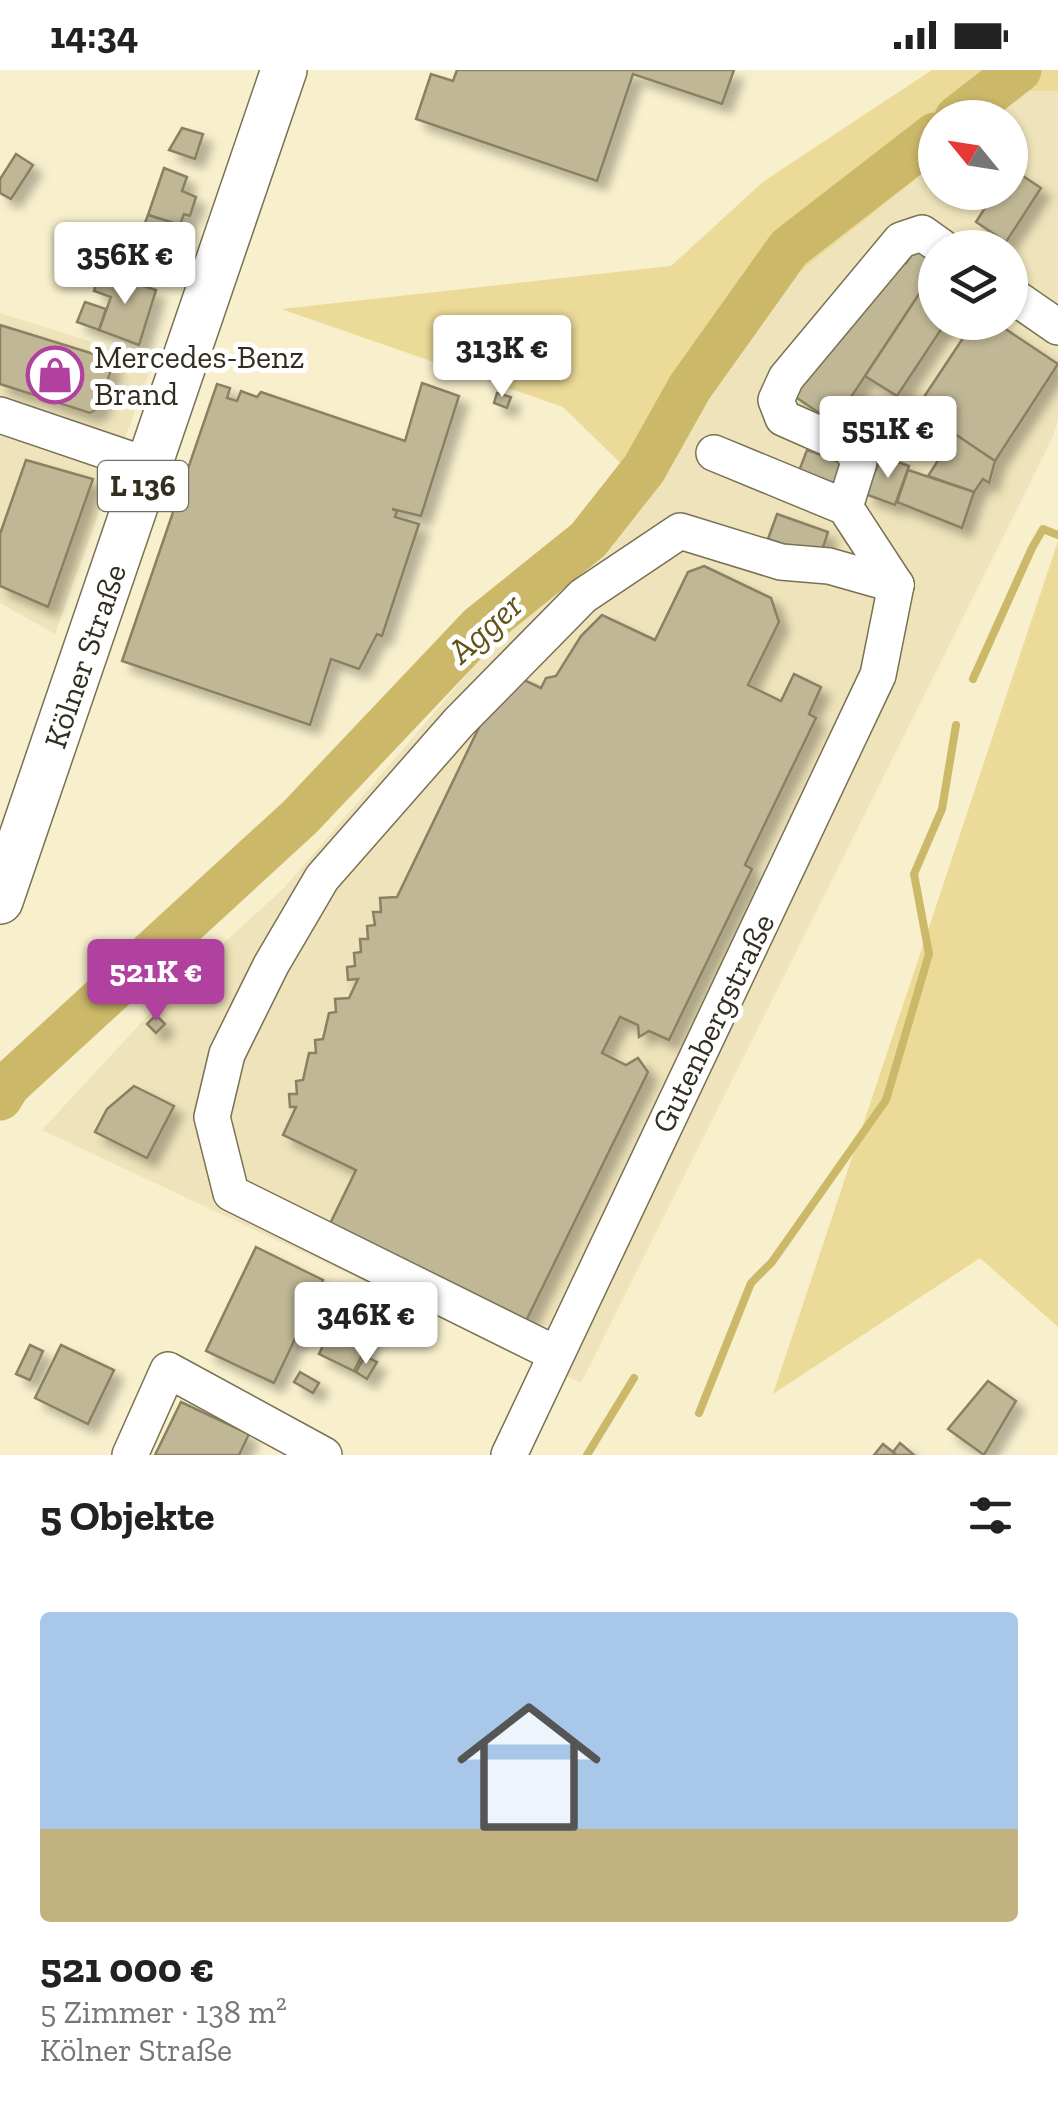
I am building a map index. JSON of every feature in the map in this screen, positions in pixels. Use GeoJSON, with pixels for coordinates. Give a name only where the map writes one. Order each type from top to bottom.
{"type":"FeatureCollection","features":[{"type":"Feature","properties":{"kind":"main road","name":"Kölner Straße"},"geometry":{"type":"LineString","coordinates":[[0,900],[284,70]]}},
{"type":"Feature","properties":{"kind":"street"},"geometry":{"type":"LineString","coordinates":[[845,506],[859,462],[851,448],[783,418],[776,400],[786,378],[901,240],[918,234]]}},
{"type":"Feature","properties":{"kind":"street"},"geometry":{"type":"LineString","coordinates":[[1028,306],[1058,327]]}},
{"type":"Feature","properties":{"kind":"street"},"geometry":{"type":"LineString","coordinates":[[0,415],[150,466]]}},
{"type":"Feature","properties":{"kind":"street"},"geometry":{"type":"LineString","coordinates":[[714,453],[845,506],[896,585]]}},
{"type":"Feature","properties":{"kind":"street"},"geometry":{"type":"LineString","coordinates":[[556,1354],[231,1193],[212,1117],[228,1054],[270,965],[322,878],[459,722],[583,596],[680,532],[782,562],[829,566],[896,585]]}},
{"type":"Feature","properties":{"kind":"street","name":"Gutenbergstraße"},"geometry":{"type":"LineString","coordinates":[[509,1455],[878,675],[896,585]]}},
{"type":"Feature","properties":{"kind":"street"},"geometry":{"type":"LineString","coordinates":[[130,1455],[168,1370],[324,1455]]}},
{"type":"Feature","properties":{"kind":"shaded area"},"geometry":{"type":"Polygon","coordinates":[[[932,70],[1058,70],[1058,91],[1026,91],[1015,100],[918,100],[918,178],[791,279],[647,489],[563,407],[281,309],[671,266],[764,181],[932,70]]]}},
{"type":"Feature","properties":{"kind":"shaded area"},"geometry":{"type":"Polygon","coordinates":[[[1026,91],[1058,91],[1058,420],[1052,439],[581,1383],[42,1130],[163,999],[285,887],[475,665],[647,489],[791,279],[918,178],[918,210],[1028,210],[1028,100],[1015,100],[1026,91]]]}},
{"type":"Feature","properties":{"kind":"shaded area"},"geometry":{"type":"Polygon","coordinates":[[[0,313],[153,361],[55,634],[0,603],[0,313]]]}},
{"type":"Feature","properties":{"kind":"shaded area"},"geometry":{"type":"Polygon","coordinates":[[[1058,541],[1058,1327],[980,1258],[773,1394],[1058,541]]]}},
{"type":"Feature","properties":{"kind":"building"},"geometry":{"type":"Polygon","coordinates":[[[457,70],[734,70],[722,104],[633,74],[597,181],[416,119],[431,74],[453,81],[457,70]]]}},
{"type":"Feature","properties":{"kind":"building"},"geometry":{"type":"Polygon","coordinates":[[[182,128],[203,134],[195,159],[169,150],[182,128]]]}},
{"type":"Feature","properties":{"kind":"building"},"geometry":{"type":"Polygon","coordinates":[[[16,154],[33,165],[11,199],[0,193],[0,179],[16,154]]]}},
{"type":"Feature","properties":{"kind":"building"},"geometry":{"type":"Polygon","coordinates":[[[164,168],[187,177],[182,191],[196,197],[190,216],[184,214],[180,225],[148,215],[164,168]]]}},
{"type":"Feature","properties":{"kind":"building"},"geometry":{"type":"Polygon","coordinates":[[[1028,179],[1041,188],[1028,208],[1028,179]]]}},
{"type":"Feature","properties":{"kind":"building"},"geometry":{"type":"Polygon","coordinates":[[[984,210],[1027,210],[1014,230],[988,230],[976,222],[984,210]]]}},
{"type":"Feature","properties":{"kind":"building"},"geometry":{"type":"Polygon","coordinates":[[[148,215],[180,225],[166,254],[137,244],[148,215]]]}},
{"type":"Feature","properties":{"kind":"building"},"geometry":{"type":"Polygon","coordinates":[[[918,249],[918,296],[834,423],[794,396],[858,301],[897,258],[906,263],[918,249]]]}},
{"type":"Feature","properties":{"kind":"building"},"geometry":{"type":"Polygon","coordinates":[[[100,272],[156,290],[139,345],[99,330],[111,297],[94,291],[100,272]]]}},
{"type":"Feature","properties":{"kind":"building"},"geometry":{"type":"Polygon","coordinates":[[[918,296],[918,340],[934,340],[897,396],[865,376],[918,296]]]}},
{"type":"Feature","properties":{"kind":"building"},"geometry":{"type":"Polygon","coordinates":[[[85,302],[106,309],[99,330],[77,322],[85,302]]]}},
{"type":"Feature","properties":{"kind":"building","name":"Mercedes-Benz Brand"},"geometry":{"type":"Polygon","coordinates":[[[0,325],[107,358],[112,366],[99,408],[90,413],[0,384],[0,325]]]}},
{"type":"Feature","properties":{"kind":"building"},"geometry":{"type":"Polygon","coordinates":[[[962,340],[1022,340],[1058,364],[995,461],[916,409],[962,340]]]}},
{"type":"Feature","properties":{"kind":"building"},"geometry":{"type":"Polygon","coordinates":[[[422,383],[459,396],[421,516],[392,509],[397,511],[395,517],[419,524],[382,636],[377,634],[359,669],[331,659],[310,725],[122,661],[217,384],[230,388],[227,398],[237,401],[241,391],[257,397],[261,392],[405,441],[422,383]]]}},
{"type":"Feature","properties":{"kind":"building"},"geometry":{"type":"Polygon","coordinates":[[[497,393],[511,397],[507,408],[494,403],[497,393]]]}},
{"type":"Feature","properties":{"kind":"building"},"geometry":{"type":"Polygon","coordinates":[[[955,434],[995,461],[989,483],[983,479],[974,492],[928,476],[955,434]]]}},
{"type":"Feature","properties":{"kind":"building"},"geometry":{"type":"Polygon","coordinates":[[[807,450],[844,463],[837,484],[799,471],[807,450]]]}},
{"type":"Feature","properties":{"kind":"building"},"geometry":{"type":"Polygon","coordinates":[[[882,456],[909,466],[895,505],[865,494],[882,456]]]}},
{"type":"Feature","properties":{"kind":"building"},"geometry":{"type":"Polygon","coordinates":[[[26,460],[93,479],[48,607],[0,586],[0,534],[26,460]]]}},
{"type":"Feature","properties":{"kind":"building"},"geometry":{"type":"Polygon","coordinates":[[[908,470],[974,492],[962,528],[897,502],[908,470]]]}},
{"type":"Feature","properties":{"kind":"building"},"geometry":{"type":"Polygon","coordinates":[[[777,514],[828,532],[820,557],[768,539],[777,514]]]}},
{"type":"Feature","properties":{"kind":"building"},"geometry":{"type":"Polygon","coordinates":[[[704,566],[771,598],[779,622],[748,685],[781,701],[794,674],[821,687],[809,714],[816,718],[745,865],[752,869],[669,1040],[649,1031],[639,1037],[638,1025],[620,1017],[602,1053],[626,1065],[638,1058],[648,1072],[524,1325],[327,1230],[356,1170],[283,1135],[296,1107],[290,1107],[289,1094],[297,1094],[296,1081],[303,1080],[309,1053],[316,1053],[315,1040],[323,1039],[329,1013],[336,1012],[335,999],[349,998],[358,979],[348,980],[347,967],[355,966],[354,953],[361,952],[360,939],[368,939],[367,926],[375,925],[373,912],[381,912],[380,898],[397,897],[485,715],[520,678],[541,688],[546,678],[556,676],[581,636],[602,615],[655,640],[688,572],[704,566]]]}},
{"type":"Feature","properties":{"kind":"building"},"geometry":{"type":"Polygon","coordinates":[[[156,1015],[165,1024],[156,1033],[147,1024],[156,1015]]]}},
{"type":"Feature","properties":{"kind":"building"},"geometry":{"type":"Polygon","coordinates":[[[134,1086],[174,1106],[147,1158],[95,1132],[107,1109],[134,1086]]]}},
{"type":"Feature","properties":{"kind":"building"},"geometry":{"type":"Polygon","coordinates":[[[256,1247],[323,1280],[274,1383],[206,1351],[256,1247]]]}},
{"type":"Feature","properties":{"kind":"building"},"geometry":{"type":"Polygon","coordinates":[[[352,1285],[388,1302],[354,1371],[319,1354],[335,1321],[329,1319],[335,1307],[340,1310],[352,1285]]]}},
{"type":"Feature","properties":{"kind":"building"},"geometry":{"type":"Polygon","coordinates":[[[30,1345],[43,1351],[30,1380],[16,1374],[30,1345]]]}},
{"type":"Feature","properties":{"kind":"building"},"geometry":{"type":"Polygon","coordinates":[[[61,1345],[114,1370],[88,1424],[35,1398],[61,1345]]]}},
{"type":"Feature","properties":{"kind":"building"},"geometry":{"type":"Polygon","coordinates":[[[365,1356],[377,1362],[367,1379],[356,1372],[365,1356]]]}},
{"type":"Feature","properties":{"kind":"building"},"geometry":{"type":"Polygon","coordinates":[[[300,1372],[319,1383],[313,1393],[294,1382],[300,1372]]]}},
{"type":"Feature","properties":{"kind":"building"},"geometry":{"type":"Polygon","coordinates":[[[988,1381],[1016,1401],[984,1455],[948,1429],[988,1381]]]}},
{"type":"Feature","properties":{"kind":"building"},"geometry":{"type":"Polygon","coordinates":[[[181,1402],[249,1434],[239,1455],[155,1455],[181,1402]]]}},
{"type":"Feature","properties":{"kind":"building"},"geometry":{"type":"Polygon","coordinates":[[[900,1443],[914,1455],[896,1455],[893,1452],[900,1443]]]}},
{"type":"Feature","properties":{"kind":"building"},"geometry":{"type":"Polygon","coordinates":[[[883,1444],[893,1452],[896,1455],[874,1455],[883,1444]]]}},
{"type":"Feature","properties":{"kind":"waterway","name":"Agger"},"geometry":{"type":"LineString","coordinates":[[980,100],[1019,70]]}},
{"type":"Feature","properties":{"kind":"waterway","name":"Agger"},"geometry":{"type":"LineString","coordinates":[[0,1098],[8,1085],[300,817],[480,627],[588,540],[644,469],[690,387],[789,248],[918,148]]}},
{"type":"Feature","properties":{"kind":"waterway"},"geometry":{"type":"LineString","coordinates":[[973,679],[1043,529],[1058,535]]}},
{"type":"Feature","properties":{"kind":"waterway"},"geometry":{"type":"LineString","coordinates":[[699,1413],[751,1283],[772,1262],[886,1100],[929,954],[914,874],[942,809],[956,725]]}},
{"type":"Feature","properties":{"kind":"waterway"},"geometry":{"type":"LineString","coordinates":[[587,1455],[634,1378]]}},
{"type":"Feature","properties":{"kind":"place","name":"Mercedes-Benz Brand"},"geometry":{"type":"Point","coordinates":[55,375]}}]}
